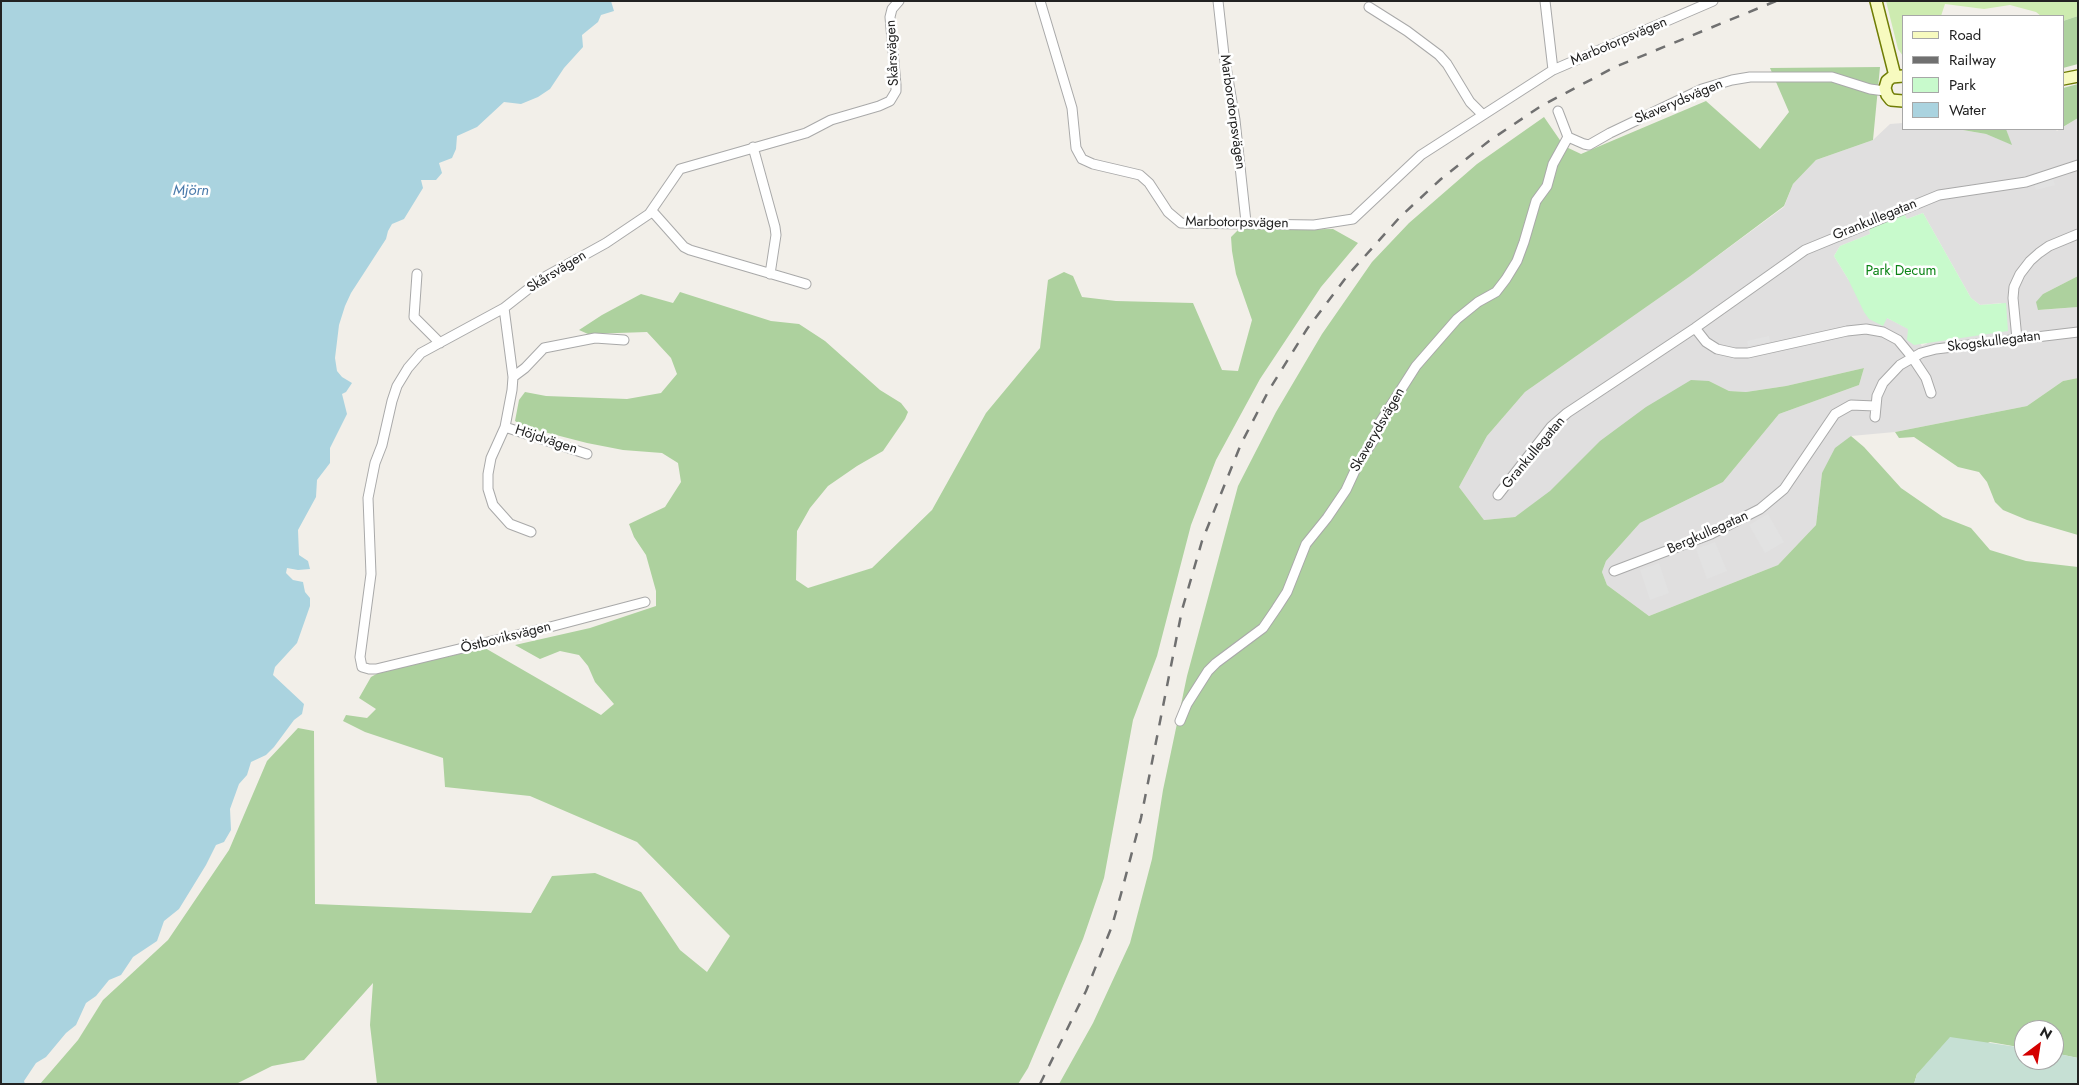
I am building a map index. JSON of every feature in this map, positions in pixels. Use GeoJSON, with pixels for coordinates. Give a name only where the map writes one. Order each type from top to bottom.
{"type":"FeatureCollection","features":[{"type":"Feature","properties":{"kind":"street","name":"Skårsvägen"},"geometry":{"type":"LineString","coordinates":[[365,669],[360,663],[360,657],[371,574],[368,498],[392,401],[401,378],[421,353],[504,308],[540,279],[606,243],[652,211],[680,169],[806,133],[831,120],[890,101],[894,96],[896,85],[890,17],[892,9],[899,1]]}},
{"type":"Feature","properties":{"kind":"street","name":"Marbotorpsvägen"},"geometry":{"type":"LineString","coordinates":[[1040,1],[1072,108],[1076,148],[1082,160],[1140,175],[1149,183],[1168,212],[1180,222],[1314,225],[1353,219],[1421,155],[1553,70],[1713,1]]}},
{"type":"Feature","properties":{"kind":"street","name":"Marborotorpsvägen"},"geometry":{"type":"LineString","coordinates":[[1218,1],[1224,55],[1235,120],[1246,222]]}},
{"type":"Feature","properties":{"kind":"street","name":"Marbotorpsvägen"},"geometry":{"type":"LineString","coordinates":[[1545,1],[1553,70]]}},
{"type":"Feature","properties":{"kind":"street"},"geometry":{"type":"LineString","coordinates":[[1877,3],[1899,76],[1887,82],[1885,92],[1891,100],[1902,101]]}},
{"type":"Feature","properties":{"kind":"street"},"geometry":{"type":"LineString","coordinates":[[1369,7],[1407,31],[1439,55],[1447,64],[1470,102],[1482,114]]}},
{"type":"Feature","properties":{"kind":"street"},"geometry":{"type":"LineString","coordinates":[[2064,79],[2078,76]]}},
{"type":"Feature","properties":{"kind":"street","name":"Skaverydsvägen"},"geometry":{"type":"LineString","coordinates":[[1180,721],[1187,704],[1208,671],[1262,628],[1276,609],[1287,592],[1306,544],[1328,518],[1346,490],[1358,464],[1375,438],[1379,424],[1416,366],[1457,319],[1478,302],[1496,292],[1506,279],[1517,261],[1536,201],[1547,186],[1553,164],[1568,137],[1589,145],[1702,89],[1740,78],[1832,77],[1885,92]]}},
{"type":"Feature","properties":{"kind":"street"},"geometry":{"type":"LineString","coordinates":[[1558,111],[1568,137]]}},
{"type":"Feature","properties":{"kind":"street"},"geometry":{"type":"LineString","coordinates":[[752,147],[775,227],[776,235],[770,274]]}},
{"type":"Feature","properties":{"kind":"street","name":"Grankullegatan"},"geometry":{"type":"LineString","coordinates":[[1498,495],[1551,427],[1567,413],[1695,328],[1785,263],[1821,242],[1939,195],[2026,182],[2078,165]]}},
{"type":"Feature","properties":{"kind":"street"},"geometry":{"type":"LineString","coordinates":[[652,211],[684,247],[690,250],[806,284]]}},
{"type":"Feature","properties":{"kind":"street"},"geometry":{"type":"LineString","coordinates":[[2017,339],[2012,298],[2014,287],[2020,274],[2030,261],[2044,249],[2078,234]]}},
{"type":"Feature","properties":{"kind":"street"},"geometry":{"type":"LineString","coordinates":[[417,274],[414,317],[440,343]]}},
{"type":"Feature","properties":{"kind":"street","name":"Höjdvägen"},"geometry":{"type":"LineString","coordinates":[[504,308],[512,377],[509,412],[505,427],[491,458],[488,489],[493,505],[510,524],[531,532]]}},
{"type":"Feature","properties":{"kind":"street"},"geometry":{"type":"LineString","coordinates":[[1695,328],[1706,342],[1717,348],[1735,353],[1748,353],[1866,328],[1883,332],[1898,340],[1912,357],[1926,378],[1931,393]]}},
{"type":"Feature","properties":{"kind":"street","name":"Skogskullegatan"},"geometry":{"type":"LineString","coordinates":[[1875,416],[1876,406],[1884,383],[1892,372],[1912,357],[1936,349],[2078,332]]}},
{"type":"Feature","properties":{"kind":"street"},"geometry":{"type":"LineString","coordinates":[[512,377],[525,368],[544,348],[595,338],[624,340]]}},
{"type":"Feature","properties":{"kind":"street","name":"Bergkullegatan"},"geometry":{"type":"LineString","coordinates":[[1614,570],[1711,534],[1760,509],[1784,489],[1835,414],[1850,405],[1876,406]]}},
{"type":"Feature","properties":{"kind":"street","name":"Höjdvägen"},"geometry":{"type":"LineString","coordinates":[[505,427],[587,454]]}},
{"type":"Feature","properties":{"kind":"street","name":"Östboviksvägen"},"geometry":{"type":"LineString","coordinates":[[365,669],[493,641],[645,602]]}},
{"type":"Feature","properties":{"kind":"shaded area"},"geometry":{"type":"Polygon","coordinates":[[[2078,118],[2078,276],[2043,294],[2039,310],[2078,307],[2078,378],[2063,381],[2027,406],[1895,432],[1851,436],[1822,473],[1816,525],[1778,565],[1649,616],[1607,585],[1602,572],[1606,561],[1640,523],[1723,482],[1779,414],[1859,385],[1864,368],[1786,386],[1746,392],[1729,391],[1709,381],[1515,517],[1484,520],[1459,487],[1487,436],[1525,392],[1689,277],[1784,207],[1793,184],[1816,160],[1873,140],[1890,124],[1902,123],[1902,130],[1963,130],[1986,134],[2011,144],[2006,130],[2064,130],[2064,127],[2078,118]],[[1923,213],[1907,219],[1904,214],[1869,228],[1870,234],[1840,246],[1834,256],[1848,279],[1887,318],[1909,329],[1922,346],[2002,303],[1980,305],[1971,298],[1923,213]]]}},
{"type":"Feature","properties":{"kind":"shaded area"},"geometry":{"type":"Polygon","coordinates":[[[2053,179],[2055,185],[2036,190],[2034,184],[2053,179]]]}},
{"type":"Feature","properties":{"kind":"shaded area"},"geometry":{"type":"Polygon","coordinates":[[[1769,336],[1770,342],[1748,346],[1747,341],[1769,336]]]}},
{"type":"Feature","properties":{"kind":"shaded area"},"geometry":{"type":"Polygon","coordinates":[[[1768,514],[1784,542],[1765,553],[1749,525],[1768,514]]]}},
{"type":"Feature","properties":{"kind":"shaded area"},"geometry":{"type":"Polygon","coordinates":[[[1715,542],[1727,571],[1707,579],[1696,549],[1715,542]]]}},
{"type":"Feature","properties":{"kind":"shaded area"},"geometry":{"type":"Polygon","coordinates":[[[1659,563],[1669,593],[1650,600],[1640,570],[1659,563]]]}},
{"type":"Feature","properties":{"kind":"green space"},"geometry":{"type":"Polygon","coordinates":[[[1886,1],[2078,1],[2078,16],[2064,21],[2064,15],[2040,15],[2036,12],[2010,5],[1984,9],[1945,4],[1941,15],[1902,15],[1902,55],[1898,49],[1886,1]]]}},
{"type":"Feature","properties":{"kind":"green space"},"geometry":{"type":"Polygon","coordinates":[[[2078,16],[2078,64],[2064,68],[2064,21],[2078,16]]]}},
{"type":"Feature","properties":{"kind":"green space"},"geometry":{"type":"Polygon","coordinates":[[[1880,67],[1873,140],[1816,160],[1793,184],[1784,206],[1689,277],[1525,392],[1487,436],[1459,487],[1484,520],[1515,517],[1550,491],[1600,441],[1646,407],[1691,380],[1709,381],[1729,391],[1746,392],[1786,386],[1864,368],[1859,385],[1779,414],[1723,482],[1640,523],[1606,561],[1602,572],[1607,585],[1649,616],[1778,565],[1816,525],[1822,473],[1835,448],[1851,436],[1864,447],[1901,488],[1943,517],[1971,528],[1990,550],[2026,561],[2078,567],[2078,1058],[2064,1055],[2064,1020],[2014,1020],[2014,1046],[1990,1042],[1917,1074],[1914,1084],[1059,1084],[1093,1023],[1130,943],[1152,859],[1163,790],[1187,676],[1238,486],[1276,412],[1322,334],[1372,262],[1409,223],[1477,164],[1544,117],[1564,146],[1581,154],[1706,101],[1760,149],[1789,112],[1770,68],[1880,67]]]}},
{"type":"Feature","properties":{"kind":"green space"},"geometry":{"type":"Polygon","coordinates":[[[2078,84],[2078,118],[2064,126],[2064,88],[2078,84]]]}},
{"type":"Feature","properties":{"kind":"green space"},"geometry":{"type":"Polygon","coordinates":[[[1963,130],[2006,130],[2012,145],[1986,134],[1963,130]]]}},
{"type":"Feature","properties":{"kind":"green space","name":"Park Decum"},"geometry":{"type":"Polygon","coordinates":[[[1923,213],[1971,298],[1980,305],[2006,303],[2008,331],[1914,345],[1907,340],[1908,329],[1887,318],[1883,326],[1869,319],[1834,256],[1840,246],[1870,234],[1869,227],[1904,214],[1907,219],[1923,213]]]}},
{"type":"Feature","properties":{"kind":"green space"},"geometry":{"type":"Polygon","coordinates":[[[1241,227],[1275,230],[1333,229],[1358,243],[1321,287],[1260,379],[1216,460],[1191,525],[1157,656],[1133,720],[1104,878],[1083,939],[1028,1068],[1018,1084],[377,1084],[370,1025],[373,983],[304,1060],[272,1066],[236,1084],[40,1084],[78,1040],[103,1000],[168,940],[229,850],[267,761],[298,728],[314,731],[315,904],[531,913],[552,876],[595,873],[641,892],[680,950],[707,972],[730,936],[637,842],[530,796],[445,787],[443,758],[365,732],[343,721],[346,715],[367,718],[376,709],[359,698],[371,677],[380,672],[485,648],[601,715],[614,704],[595,682],[588,666],[579,655],[560,651],[540,659],[515,645],[590,628],[656,606],[656,591],[646,555],[634,537],[629,524],[665,507],[681,482],[678,463],[662,453],[623,450],[525,427],[515,421],[519,400],[525,392],[546,396],[627,399],[661,393],[677,374],[671,358],[647,332],[588,334],[579,330],[641,294],[673,303],[680,292],[771,321],[799,324],[825,341],[880,390],[901,403],[908,412],[883,451],[828,486],[810,508],[797,531],[796,580],[808,588],[872,568],[932,510],[986,413],[1040,348],[1048,280],[1064,272],[1073,276],[1082,297],[1116,301],[1193,303],[1222,370],[1238,371],[1252,320],[1236,274],[1232,251],[1231,237],[1241,227]]]}},
{"type":"Feature","properties":{"kind":"green space"},"geometry":{"type":"Polygon","coordinates":[[[2078,276],[2078,307],[2038,310],[2036,302],[2043,294],[2078,276]]]}},
{"type":"Feature","properties":{"kind":"green space"},"geometry":{"type":"Polygon","coordinates":[[[2078,378],[2078,535],[2027,520],[2003,510],[1995,502],[1987,482],[1979,472],[1958,467],[1914,437],[1899,438],[1895,432],[2027,406],[2063,381],[2078,378]]]}},
{"type":"Feature","properties":{"kind":"green space"},"geometry":{"type":"Polygon","coordinates":[[[1950,1037],[2014,1047],[2014,1070],[2064,1070],[2064,1055],[2078,1058],[2078,1084],[1914,1084],[1917,1074],[1950,1037]]]}},
{"type":"Feature","properties":{"kind":"water","name":"Mjörn"},"geometry":{"type":"Polygon","coordinates":[[[1,1],[611,1],[614,11],[601,15],[598,22],[582,35],[583,47],[564,68],[550,89],[538,97],[521,104],[504,102],[477,127],[457,136],[456,149],[452,158],[439,163],[442,173],[436,180],[421,180],[423,188],[404,219],[392,224],[386,239],[351,293],[339,325],[335,358],[337,371],[342,377],[352,383],[346,392],[342,394],[347,414],[330,448],[330,463],[317,480],[316,497],[298,530],[299,555],[308,561],[310,569],[298,570],[287,568],[286,573],[293,580],[303,582],[305,592],[310,598],[310,606],[297,643],[275,667],[273,675],[304,704],[302,714],[294,720],[266,755],[251,762],[247,775],[239,784],[230,809],[231,830],[224,842],[216,845],[179,909],[164,921],[157,941],[133,957],[121,975],[109,980],[96,996],[86,1003],[76,1025],[66,1033],[46,1057],[36,1063],[24,1081],[25,1084],[1,1084],[1,1]]]}},
{"type":"Feature","properties":{"kind":"railway"},"geometry":{"type":"LineString","coordinates":[[1040,1084],[1086,991],[1112,926],[1141,818],[1182,610],[1202,541],[1241,444],[1269,390],[1307,329],[1348,275],[1400,217],[1441,179],[1489,141],[1541,106],[1615,67],[1776,1]]}}]}
